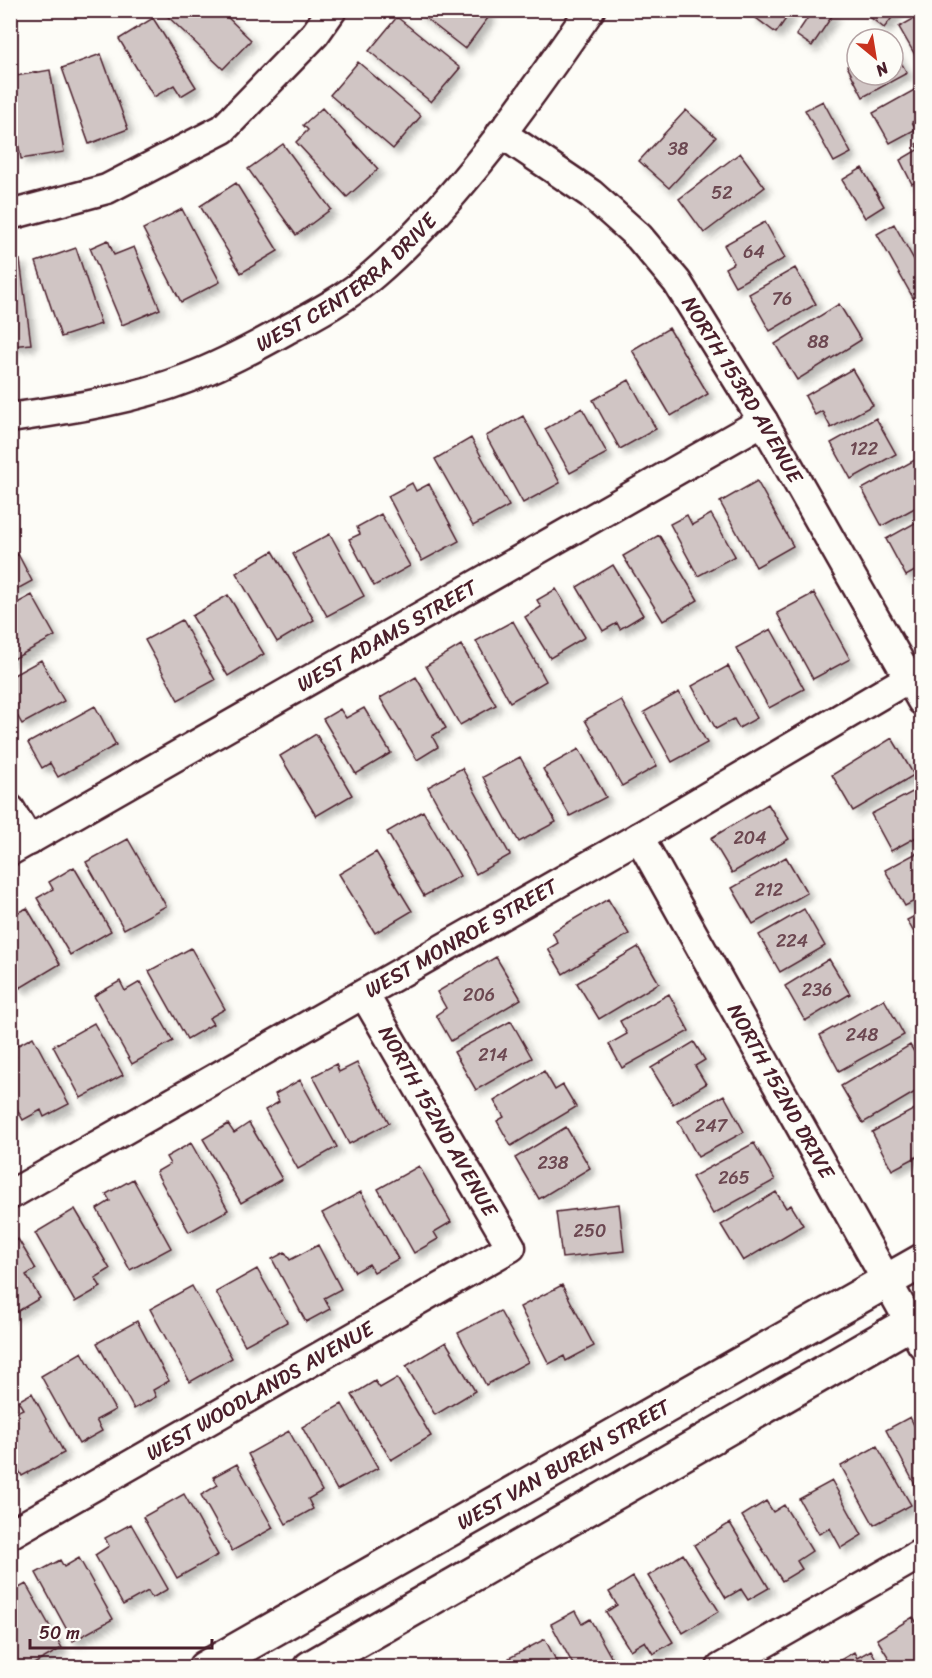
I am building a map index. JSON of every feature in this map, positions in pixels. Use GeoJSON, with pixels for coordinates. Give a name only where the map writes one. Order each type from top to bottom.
{"type":"FeatureCollection","features":[{"type":"Feature","properties":{"kind":"main road","name":"WEST VAN BUREN STREET"},"geometry":{"type":"LineString","coordinates":[[205,1668],[921,1261]]}},
{"type":"Feature","properties":{"kind":"main road"},"geometry":{"type":"LineString","coordinates":[[310,1668],[917,1328]]}},
{"type":"Feature","properties":{"kind":"street"},"geometry":{"type":"LineString","coordinates":[[10,214],[107,189],[223,129],[315,34],[332,10]]}},
{"type":"Feature","properties":{"kind":"street","name":"WEST CENTERRA DRIVE"},"geometry":{"type":"LineString","coordinates":[[10,418],[69,409],[186,379],[239,356],[320,312],[372,275],[423,228],[501,133],[590,10]]}},
{"type":"Feature","properties":{"kind":"street","name":"NORTH 153RD AVENUE"},"geometry":{"type":"LineString","coordinates":[[501,133],[591,194],[639,237],[677,282],[763,421],[915,690]]}},
{"type":"Feature","properties":{"kind":"street","name":"WEST ADAMS STREET"},"geometry":{"type":"LineString","coordinates":[[20,846],[763,421]]}},
{"type":"Feature","properties":{"kind":"street","name":"WEST MONROE STREET"},"geometry":{"type":"LineString","coordinates":[[10,1195],[639,837],[915,690]]}},
{"type":"Feature","properties":{"kind":"street"},"geometry":{"type":"LineString","coordinates":[[10,809],[20,846]]}},
{"type":"Feature","properties":{"kind":"street","name":"NORTH 152ND DRIVE"},"geometry":{"type":"LineString","coordinates":[[639,837],[885,1281],[917,1328]]}},
{"type":"Feature","properties":{"kind":"street","name":"NORTH 152ND AVENUE"},"geometry":{"type":"LineString","coordinates":[[364,994],[511,1247]]}},
{"type":"Feature","properties":{"kind":"street","name":"WEST WOODLANDS AVENUE"},"geometry":{"type":"LineString","coordinates":[[10,1534],[511,1247]]}},
{"type":"Feature","properties":{"kind":"street"},"geometry":{"type":"LineString","coordinates":[[721,1668],[921,1553]]}},
{"type":"Feature","properties":{"kind":"building"},"geometry":{"type":"Polygon","coordinates":[[[166,10],[220,10],[251,40],[223,69],[164,13],[166,10]]]}},
{"type":"Feature","properties":{"kind":"building"},"geometry":{"type":"Polygon","coordinates":[[[415,10],[484,10],[490,15],[465,49],[415,10]]]}},
{"type":"Feature","properties":{"kind":"building"},"geometry":{"type":"Polygon","coordinates":[[[756,10],[792,10],[776,33],[752,15],[756,10]]]}},
{"type":"Feature","properties":{"kind":"building"},"geometry":{"type":"Polygon","coordinates":[[[813,10],[834,13],[812,46],[796,35],[813,10]]]}},
{"type":"Feature","properties":{"kind":"building"},"geometry":{"type":"Polygon","coordinates":[[[869,10],[898,10],[885,27],[866,14],[869,10]]]}},
{"type":"Feature","properties":{"kind":"building"},"geometry":{"type":"Polygon","coordinates":[[[922,14],[922,67],[905,37],[905,27],[899,27],[922,14]]]}},
{"type":"Feature","properties":{"kind":"building"},"geometry":{"type":"Polygon","coordinates":[[[397,17],[460,68],[431,102],[369,51],[397,17]]]}},
{"type":"Feature","properties":{"kind":"building"},"geometry":{"type":"Polygon","coordinates":[[[153,18],[196,87],[181,96],[174,85],[154,97],[119,39],[153,18]]]}},
{"type":"Feature","properties":{"kind":"building"},"geometry":{"type":"Polygon","coordinates":[[[101,54],[128,129],[89,144],[62,68],[101,54]]]}},
{"type":"Feature","properties":{"kind":"building"},"geometry":{"type":"Polygon","coordinates":[[[358,62],[421,116],[393,149],[330,95],[358,62]]]}},
{"type":"Feature","properties":{"kind":"building"},"geometry":{"type":"Polygon","coordinates":[[[50,70],[64,152],[21,159],[10,95],[10,77],[50,70]]]}},
{"type":"Feature","properties":{"kind":"building"},"geometry":{"type":"Polygon","coordinates":[[[858,87],[881,87],[863,97],[858,87]]]}},
{"type":"Feature","properties":{"kind":"building"},"geometry":{"type":"Polygon","coordinates":[[[916,89],[922,99],[922,117],[912,122],[916,129],[890,143],[873,113],[916,89]]]}},
{"type":"Feature","properties":{"kind":"building"},"geometry":{"type":"Polygon","coordinates":[[[823,101],[851,153],[834,162],[805,110],[823,101]]]}},
{"type":"Feature","properties":{"kind":"building"},"geometry":{"type":"Polygon","coordinates":[[[322,108],[378,169],[347,197],[296,142],[308,130],[303,125],[322,108]]]}},
{"type":"Feature","properties":{"kind":"building"},"geometry":{"type":"Polygon","coordinates":[[[686,110],[716,137],[669,188],[639,161],[686,110]]]}},
{"type":"Feature","properties":{"kind":"building"},"geometry":{"type":"Polygon","coordinates":[[[922,141],[922,179],[912,184],[900,160],[919,149],[916,144],[922,141]]]}},
{"type":"Feature","properties":{"kind":"building"},"geometry":{"type":"Polygon","coordinates":[[[283,144],[331,209],[296,235],[248,169],[283,144]]]}},
{"type":"Feature","properties":{"kind":"building"},"geometry":{"type":"Polygon","coordinates":[[[740,153],[765,187],[704,233],[679,199],[740,153]]]}},
{"type":"Feature","properties":{"kind":"building"},"geometry":{"type":"Polygon","coordinates":[[[862,168],[884,206],[865,218],[842,180],[862,168]]]}},
{"type":"Feature","properties":{"kind":"building"},"geometry":{"type":"Polygon","coordinates":[[[236,183],[278,251],[241,273],[200,206],[236,183]]]}},
{"type":"Feature","properties":{"kind":"building"},"geometry":{"type":"Polygon","coordinates":[[[182,209],[220,282],[181,302],[143,229],[182,209]]]}},
{"type":"Feature","properties":{"kind":"building"},"geometry":{"type":"Polygon","coordinates":[[[765,222],[785,258],[735,286],[725,268],[734,263],[724,245],[765,222]]]}},
{"type":"Feature","properties":{"kind":"building"},"geometry":{"type":"Polygon","coordinates":[[[894,224],[922,274],[922,300],[916,303],[877,234],[894,224]]]}},
{"type":"Feature","properties":{"kind":"building"},"geometry":{"type":"Polygon","coordinates":[[[108,240],[114,255],[134,247],[160,309],[122,325],[90,248],[108,240]]]}},
{"type":"Feature","properties":{"kind":"building"},"geometry":{"type":"Polygon","coordinates":[[[76,248],[101,324],[61,337],[36,262],[76,248]]]}},
{"type":"Feature","properties":{"kind":"building"},"geometry":{"type":"Polygon","coordinates":[[[20,260],[31,344],[10,346],[10,262],[20,260]]]}},
{"type":"Feature","properties":{"kind":"building"},"geometry":{"type":"Polygon","coordinates":[[[795,268],[816,304],[770,331],[749,294],[795,268]]]}},
{"type":"Feature","properties":{"kind":"building"},"geometry":{"type":"Polygon","coordinates":[[[839,304],[861,340],[797,380],[775,344],[839,304]]]}},
{"type":"Feature","properties":{"kind":"building"},"geometry":{"type":"Polygon","coordinates":[[[669,328],[708,394],[671,416],[632,350],[669,328]]]}},
{"type":"Feature","properties":{"kind":"building"},"geometry":{"type":"Polygon","coordinates":[[[852,369],[873,405],[831,428],[822,411],[815,415],[805,396],[852,369]]]}},
{"type":"Feature","properties":{"kind":"building"},"geometry":{"type":"Polygon","coordinates":[[[629,380],[656,429],[620,449],[593,400],[629,380]]]}},
{"type":"Feature","properties":{"kind":"building"},"geometry":{"type":"Polygon","coordinates":[[[582,408],[607,453],[570,473],[545,429],[582,408]]]}},
{"type":"Feature","properties":{"kind":"building"},"geometry":{"type":"Polygon","coordinates":[[[523,416],[560,483],[523,503],[486,436],[523,416]]]}},
{"type":"Feature","properties":{"kind":"building"},"geometry":{"type":"Polygon","coordinates":[[[876,418],[896,454],[851,479],[831,443],[876,418]]]}},
{"type":"Feature","properties":{"kind":"building"},"geometry":{"type":"Polygon","coordinates":[[[471,438],[509,506],[473,526],[435,459],[471,438]]]}},
{"type":"Feature","properties":{"kind":"building"},"geometry":{"type":"Polygon","coordinates":[[[922,456],[922,504],[882,526],[862,489],[922,456]]]}},
{"type":"Feature","properties":{"kind":"building"},"geometry":{"type":"Polygon","coordinates":[[[757,481],[793,546],[756,567],[720,502],[757,481]]]}},
{"type":"Feature","properties":{"kind":"building"},"geometry":{"type":"Polygon","coordinates":[[[412,483],[416,491],[429,484],[459,541],[422,561],[388,496],[412,483]]]}},
{"type":"Feature","properties":{"kind":"building"},"geometry":{"type":"Polygon","coordinates":[[[381,514],[410,566],[374,586],[349,539],[360,534],[357,527],[381,514]]]}},
{"type":"Feature","properties":{"kind":"building"},"geometry":{"type":"Polygon","coordinates":[[[711,514],[735,556],[698,576],[670,524],[687,515],[692,525],[711,514]]]}},
{"type":"Feature","properties":{"kind":"building"},"geometry":{"type":"Polygon","coordinates":[[[922,519],[922,567],[906,576],[886,539],[922,519]]]}},
{"type":"Feature","properties":{"kind":"building"},"geometry":{"type":"Polygon","coordinates":[[[330,534],[364,596],[327,616],[293,554],[330,534]]]}},
{"type":"Feature","properties":{"kind":"building"},"geometry":{"type":"Polygon","coordinates":[[[659,535],[698,600],[663,621],[623,556],[659,535]]]}},
{"type":"Feature","properties":{"kind":"building"},"geometry":{"type":"Polygon","coordinates":[[[273,551],[314,620],[277,642],[236,573],[273,551]]]}},
{"type":"Feature","properties":{"kind":"building"},"geometry":{"type":"Polygon","coordinates":[[[18,554],[32,581],[10,593],[10,558],[18,554]]]}},
{"type":"Feature","properties":{"kind":"building"},"geometry":{"type":"Polygon","coordinates":[[[613,565],[643,615],[620,629],[617,623],[603,631],[577,587],[613,565]]]}},
{"type":"Feature","properties":{"kind":"building"},"geometry":{"type":"Polygon","coordinates":[[[556,589],[585,637],[550,658],[525,617],[541,607],[537,600],[556,589]]]}},
{"type":"Feature","properties":{"kind":"building"},"geometry":{"type":"Polygon","coordinates":[[[814,593],[850,659],[813,679],[777,613],[814,593]]]}},
{"type":"Feature","properties":{"kind":"building"},"geometry":{"type":"Polygon","coordinates":[[[32,595],[55,636],[10,661],[10,607],[32,595]]]}},
{"type":"Feature","properties":{"kind":"building"},"geometry":{"type":"Polygon","coordinates":[[[228,595],[264,654],[228,676],[192,616],[228,595]]]}},
{"type":"Feature","properties":{"kind":"building"},"geometry":{"type":"Polygon","coordinates":[[[182,620],[215,680],[178,700],[145,640],[182,620]]]}},
{"type":"Feature","properties":{"kind":"building"},"geometry":{"type":"Polygon","coordinates":[[[513,621],[546,681],[510,702],[476,641],[513,621]]]}},
{"type":"Feature","properties":{"kind":"building"},"geometry":{"type":"Polygon","coordinates":[[[771,629],[804,689],[769,708],[736,648],[771,629]]]}},
{"type":"Feature","properties":{"kind":"building"},"geometry":{"type":"Polygon","coordinates":[[[461,645],[496,705],[460,725],[426,666],[461,645]]]}},
{"type":"Feature","properties":{"kind":"building"},"geometry":{"type":"Polygon","coordinates":[[[41,660],[64,701],[22,724],[10,703],[10,677],[41,660]]]}},
{"type":"Feature","properties":{"kind":"building"},"geometry":{"type":"Polygon","coordinates":[[[728,666],[757,718],[739,728],[734,719],[716,729],[692,686],[728,666]]]}},
{"type":"Feature","properties":{"kind":"building"},"geometry":{"type":"Polygon","coordinates":[[[416,677],[446,728],[432,736],[438,747],[417,760],[380,698],[416,677]]]}},
{"type":"Feature","properties":{"kind":"building"},"geometry":{"type":"Polygon","coordinates":[[[679,692],[707,743],[672,762],[644,712],[679,692]]]}},
{"type":"Feature","properties":{"kind":"building"},"geometry":{"type":"Polygon","coordinates":[[[621,700],[657,766],[622,786],[585,720],[621,700]]]}},
{"type":"Feature","properties":{"kind":"building"},"geometry":{"type":"Polygon","coordinates":[[[95,706],[116,745],[58,777],[50,763],[42,768],[28,743],[95,706]]]}},
{"type":"Feature","properties":{"kind":"building"},"geometry":{"type":"Polygon","coordinates":[[[364,708],[391,753],[356,774],[323,719],[340,709],[346,718],[364,708]]]}},
{"type":"Feature","properties":{"kind":"building"},"geometry":{"type":"Polygon","coordinates":[[[316,734],[352,795],[316,816],[280,756],[316,734]]]}},
{"type":"Feature","properties":{"kind":"building"},"geometry":{"type":"Polygon","coordinates":[[[892,738],[914,775],[853,811],[832,775],[892,738]]]}},
{"type":"Feature","properties":{"kind":"building"},"geometry":{"type":"Polygon","coordinates":[[[579,749],[606,797],[570,816],[543,769],[579,749]]]}},
{"type":"Feature","properties":{"kind":"building"},"geometry":{"type":"Polygon","coordinates":[[[520,757],[556,822],[519,842],[483,777],[520,757]]]}},
{"type":"Feature","properties":{"kind":"building"},"geometry":{"type":"Polygon","coordinates":[[[462,768],[510,855],[476,874],[428,787],[462,768]]]}},
{"type":"Feature","properties":{"kind":"building"},"geometry":{"type":"Polygon","coordinates":[[[918,789],[922,796],[922,834],[891,851],[871,814],[918,789]]]}},
{"type":"Feature","properties":{"kind":"building"},"geometry":{"type":"Polygon","coordinates":[[[768,804],[789,839],[732,873],[711,838],[768,804]]]}},
{"type":"Feature","properties":{"kind":"building"},"geometry":{"type":"Polygon","coordinates":[[[423,811],[460,876],[424,896],[387,832],[423,811]]]}},
{"type":"Feature","properties":{"kind":"building"},"geometry":{"type":"Polygon","coordinates":[[[128,839],[166,906],[124,929],[86,862],[128,839]]]}},
{"type":"Feature","properties":{"kind":"building"},"geometry":{"type":"Polygon","coordinates":[[[922,850],[922,897],[905,906],[885,870],[922,850]]]}},
{"type":"Feature","properties":{"kind":"building"},"geometry":{"type":"Polygon","coordinates":[[[376,852],[412,911],[375,933],[339,874],[376,852]]]}},
{"type":"Feature","properties":{"kind":"building"},"geometry":{"type":"Polygon","coordinates":[[[786,857],[807,893],[753,924],[732,888],[786,857]]]}},
{"type":"Feature","properties":{"kind":"building"},"geometry":{"type":"Polygon","coordinates":[[[74,867],[111,931],[70,955],[37,898],[53,889],[49,882],[74,867]]]}},
{"type":"Feature","properties":{"kind":"building"},"geometry":{"type":"Polygon","coordinates":[[[608,899],[629,934],[563,974],[548,949],[558,943],[552,932],[608,899]]]}},
{"type":"Feature","properties":{"kind":"building"},"geometry":{"type":"Polygon","coordinates":[[[27,908],[60,964],[20,988],[10,972],[10,916],[27,908]]]}},
{"type":"Feature","properties":{"kind":"building"},"geometry":{"type":"Polygon","coordinates":[[[804,909],[825,946],[780,972],[759,935],[804,909]]]}},
{"type":"Feature","properties":{"kind":"building"},"geometry":{"type":"Polygon","coordinates":[[[922,912],[922,947],[907,920],[922,912]]]}},
{"type":"Feature","properties":{"kind":"building"},"geometry":{"type":"Polygon","coordinates":[[[638,947],[659,983],[599,1019],[577,983],[638,947]]]}},
{"type":"Feature","properties":{"kind":"building"},"geometry":{"type":"Polygon","coordinates":[[[191,948],[225,1009],[209,1018],[213,1024],[187,1039],[149,971],[191,948]]]}},
{"type":"Feature","properties":{"kind":"building"},"geometry":{"type":"Polygon","coordinates":[[[496,957],[521,999],[451,1041],[436,1015],[446,1008],[437,992],[496,957]]]}},
{"type":"Feature","properties":{"kind":"building"},"geometry":{"type":"Polygon","coordinates":[[[829,959],[850,994],[805,1021],[785,986],[829,959]]]}},
{"type":"Feature","properties":{"kind":"building"},"geometry":{"type":"Polygon","coordinates":[[[120,981],[125,991],[140,982],[173,1041],[132,1064],[94,996],[120,981]]]}},
{"type":"Feature","properties":{"kind":"building"},"geometry":{"type":"Polygon","coordinates":[[[669,994],[689,1031],[622,1068],[609,1044],[627,1034],[620,1021],[669,994]]]}},
{"type":"Feature","properties":{"kind":"building"},"geometry":{"type":"Polygon","coordinates":[[[884,999],[904,1035],[839,1071],[820,1035],[884,999]]]}},
{"type":"Feature","properties":{"kind":"building"},"geometry":{"type":"Polygon","coordinates":[[[511,1021],[532,1058],[476,1090],[454,1052],[511,1021]]]}},
{"type":"Feature","properties":{"kind":"building"},"geometry":{"type":"Polygon","coordinates":[[[94,1023],[123,1075],[81,1098],[53,1046],[94,1023]]]}},
{"type":"Feature","properties":{"kind":"building"},"geometry":{"type":"Polygon","coordinates":[[[33,1037],[69,1104],[44,1117],[41,1110],[23,1120],[10,1097],[10,1060],[16,1057],[11,1049],[33,1037]]]}},
{"type":"Feature","properties":{"kind":"building"},"geometry":{"type":"Polygon","coordinates":[[[694,1042],[705,1060],[695,1066],[706,1084],[673,1104],[651,1068],[694,1042]]]}},
{"type":"Feature","properties":{"kind":"building"},"geometry":{"type":"Polygon","coordinates":[[[910,1045],[922,1065],[922,1088],[863,1123],[841,1086],[910,1045]]]}},
{"type":"Feature","properties":{"kind":"building"},"geometry":{"type":"Polygon","coordinates":[[[357,1063],[389,1123],[349,1144],[313,1076],[336,1064],[339,1072],[357,1063]]]}},
{"type":"Feature","properties":{"kind":"building"},"geometry":{"type":"Polygon","coordinates":[[[544,1071],[555,1090],[563,1085],[576,1107],[511,1146],[497,1121],[504,1117],[494,1101],[544,1071]]]}},
{"type":"Feature","properties":{"kind":"building"},"geometry":{"type":"Polygon","coordinates":[[[300,1080],[337,1147],[298,1169],[265,1110],[279,1102],[275,1094],[300,1080]]]}},
{"type":"Feature","properties":{"kind":"building"},"geometry":{"type":"Polygon","coordinates":[[[724,1095],[744,1132],[698,1157],[678,1121],[724,1095]]]}},
{"type":"Feature","properties":{"kind":"building"},"geometry":{"type":"Polygon","coordinates":[[[922,1105],[922,1154],[892,1170],[872,1132],[922,1105]]]}},
{"type":"Feature","properties":{"kind":"building"},"geometry":{"type":"Polygon","coordinates":[[[249,1123],[282,1179],[241,1203],[203,1139],[228,1124],[234,1133],[249,1123]]]}},
{"type":"Feature","properties":{"kind":"building"},"geometry":{"type":"Polygon","coordinates":[[[566,1127],[590,1168],[539,1199],[515,1158],[566,1127]]]}},
{"type":"Feature","properties":{"kind":"building"},"geometry":{"type":"Polygon","coordinates":[[[191,1143],[228,1210],[189,1232],[156,1172],[170,1164],[166,1157],[191,1143]]]}},
{"type":"Feature","properties":{"kind":"building"},"geometry":{"type":"Polygon","coordinates":[[[754,1143],[775,1180],[713,1214],[692,1177],[754,1143]]]}},
{"type":"Feature","properties":{"kind":"building"},"geometry":{"type":"Polygon","coordinates":[[[419,1166],[451,1222],[434,1232],[438,1239],[414,1253],[378,1189],[419,1166]]]}},
{"type":"Feature","properties":{"kind":"building"},"geometry":{"type":"Polygon","coordinates":[[[133,1179],[171,1248],[130,1270],[97,1209],[110,1201],[106,1194],[133,1179]]]}},
{"type":"Feature","properties":{"kind":"building"},"geometry":{"type":"Polygon","coordinates":[[[361,1192],[398,1259],[374,1272],[369,1264],[355,1272],[322,1213],[361,1192]]]}},
{"type":"Feature","properties":{"kind":"building"},"geometry":{"type":"Polygon","coordinates":[[[776,1192],[786,1208],[791,1205],[803,1225],[743,1261],[721,1225],[776,1192]]]}},
{"type":"Feature","properties":{"kind":"building"},"geometry":{"type":"Polygon","coordinates":[[[619,1204],[624,1251],[562,1258],[556,1212],[619,1204]]]}},
{"type":"Feature","properties":{"kind":"building"},"geometry":{"type":"Polygon","coordinates":[[[75,1209],[110,1269],[95,1278],[101,1287],[75,1302],[35,1233],[75,1209]]]}},
{"type":"Feature","properties":{"kind":"building"},"geometry":{"type":"Polygon","coordinates":[[[18,1239],[36,1269],[26,1275],[40,1298],[10,1316],[10,1244],[18,1239]]]}},
{"type":"Feature","properties":{"kind":"building"},"geometry":{"type":"Polygon","coordinates":[[[318,1245],[341,1289],[324,1298],[330,1309],[306,1322],[272,1259],[285,1252],[290,1260],[318,1245]]]}},
{"type":"Feature","properties":{"kind":"building"},"geometry":{"type":"Polygon","coordinates":[[[257,1269],[287,1322],[245,1345],[216,1292],[257,1269]]]}},
{"type":"Feature","properties":{"kind":"building"},"geometry":{"type":"Polygon","coordinates":[[[562,1285],[594,1346],[566,1361],[564,1356],[549,1364],[520,1307],[562,1285]]]}},
{"type":"Feature","properties":{"kind":"building"},"geometry":{"type":"Polygon","coordinates":[[[192,1286],[232,1358],[190,1382],[150,1309],[192,1286]]]}},
{"type":"Feature","properties":{"kind":"building"},"geometry":{"type":"Polygon","coordinates":[[[500,1311],[528,1362],[486,1385],[458,1333],[500,1311]]]}},
{"type":"Feature","properties":{"kind":"building"},"geometry":{"type":"Polygon","coordinates":[[[137,1321],[169,1381],[153,1390],[156,1397],[134,1409],[97,1343],[137,1321]]]}},
{"type":"Feature","properties":{"kind":"building"},"geometry":{"type":"Polygon","coordinates":[[[446,1342],[475,1391],[435,1415],[406,1366],[446,1342]]]}},
{"type":"Feature","properties":{"kind":"building"},"geometry":{"type":"Polygon","coordinates":[[[82,1352],[115,1410],[96,1420],[102,1431],[79,1444],[41,1376],[82,1352]]]}},
{"type":"Feature","properties":{"kind":"building"},"geometry":{"type":"Polygon","coordinates":[[[397,1378],[431,1436],[391,1460],[352,1395],[375,1381],[380,1388],[397,1378]]]}},
{"type":"Feature","properties":{"kind":"building"},"geometry":{"type":"Polygon","coordinates":[[[32,1393],[64,1453],[22,1476],[10,1456],[10,1415],[23,1409],[18,1401],[32,1393]]]}},
{"type":"Feature","properties":{"kind":"building"},"geometry":{"type":"Polygon","coordinates":[[[342,1404],[378,1468],[337,1490],[302,1427],[342,1404]]]}},
{"type":"Feature","properties":{"kind":"building"},"geometry":{"type":"Polygon","coordinates":[[[910,1417],[917,1431],[922,1429],[922,1498],[886,1430],[910,1417]]]}},
{"type":"Feature","properties":{"kind":"building"},"geometry":{"type":"Polygon","coordinates":[[[289,1431],[322,1491],[308,1499],[313,1509],[286,1524],[248,1454],[289,1431]]]}},
{"type":"Feature","properties":{"kind":"building"},"geometry":{"type":"Polygon","coordinates":[[[877,1446],[911,1505],[874,1525],[841,1466],[877,1446]]]}},
{"type":"Feature","properties":{"kind":"building"},"geometry":{"type":"Polygon","coordinates":[[[237,1464],[273,1528],[232,1551],[201,1495],[218,1485],[213,1477],[237,1464]]]}},
{"type":"Feature","properties":{"kind":"building"},"geometry":{"type":"Polygon","coordinates":[[[832,1481],[862,1535],[841,1548],[830,1528],[819,1534],[799,1499],[832,1481]]]}},
{"type":"Feature","properties":{"kind":"building"},"geometry":{"type":"Polygon","coordinates":[[[184,1494],[218,1555],[177,1578],[143,1517],[184,1494]]]}},
{"type":"Feature","properties":{"kind":"building"},"geometry":{"type":"Polygon","coordinates":[[[766,1501],[773,1512],[784,1505],[812,1551],[797,1561],[802,1569],[782,1581],[742,1516],[766,1501]]]}},
{"type":"Feature","properties":{"kind":"building"},"geometry":{"type":"Polygon","coordinates":[[[730,1523],[769,1588],[748,1600],[741,1589],[726,1598],[694,1545],[730,1523]]]}},
{"type":"Feature","properties":{"kind":"building"},"geometry":{"type":"Polygon","coordinates":[[[131,1524],[168,1589],[152,1598],[148,1591],[123,1605],[95,1555],[109,1546],[105,1538],[131,1524]]]}},
{"type":"Feature","properties":{"kind":"building"},"geometry":{"type":"Polygon","coordinates":[[[683,1554],[719,1611],[683,1633],[648,1576],[683,1554]]]}},
{"type":"Feature","properties":{"kind":"building"},"geometry":{"type":"Polygon","coordinates":[[[79,1558],[113,1619],[73,1641],[36,1573],[60,1560],[64,1567],[79,1558]]]}},
{"type":"Feature","properties":{"kind":"building"},"geometry":{"type":"Polygon","coordinates":[[[633,1577],[673,1642],[653,1654],[645,1641],[630,1650],[606,1612],[617,1605],[609,1592],[633,1577]]]}},
{"type":"Feature","properties":{"kind":"building"},"geometry":{"type":"Polygon","coordinates":[[[26,1584],[62,1648],[27,1668],[19,1668],[10,1653],[10,1593],[26,1584]]]}},
{"type":"Feature","properties":{"kind":"building"},"geometry":{"type":"Polygon","coordinates":[[[575,1611],[582,1624],[590,1619],[617,1668],[575,1668],[551,1624],[575,1611]]]}},
{"type":"Feature","properties":{"kind":"building"},"geometry":{"type":"Polygon","coordinates":[[[913,1617],[922,1631],[922,1668],[895,1668],[877,1639],[913,1617]]]}},
{"type":"Feature","properties":{"kind":"building"},"geometry":{"type":"Polygon","coordinates":[[[545,1639],[560,1668],[514,1668],[509,1658],[545,1639]]]}},
{"type":"Feature","properties":{"kind":"building"},"geometry":{"type":"Polygon","coordinates":[[[871,1650],[881,1668],[834,1668],[832,1665],[854,1652],[857,1658],[871,1650]]]}}]}
